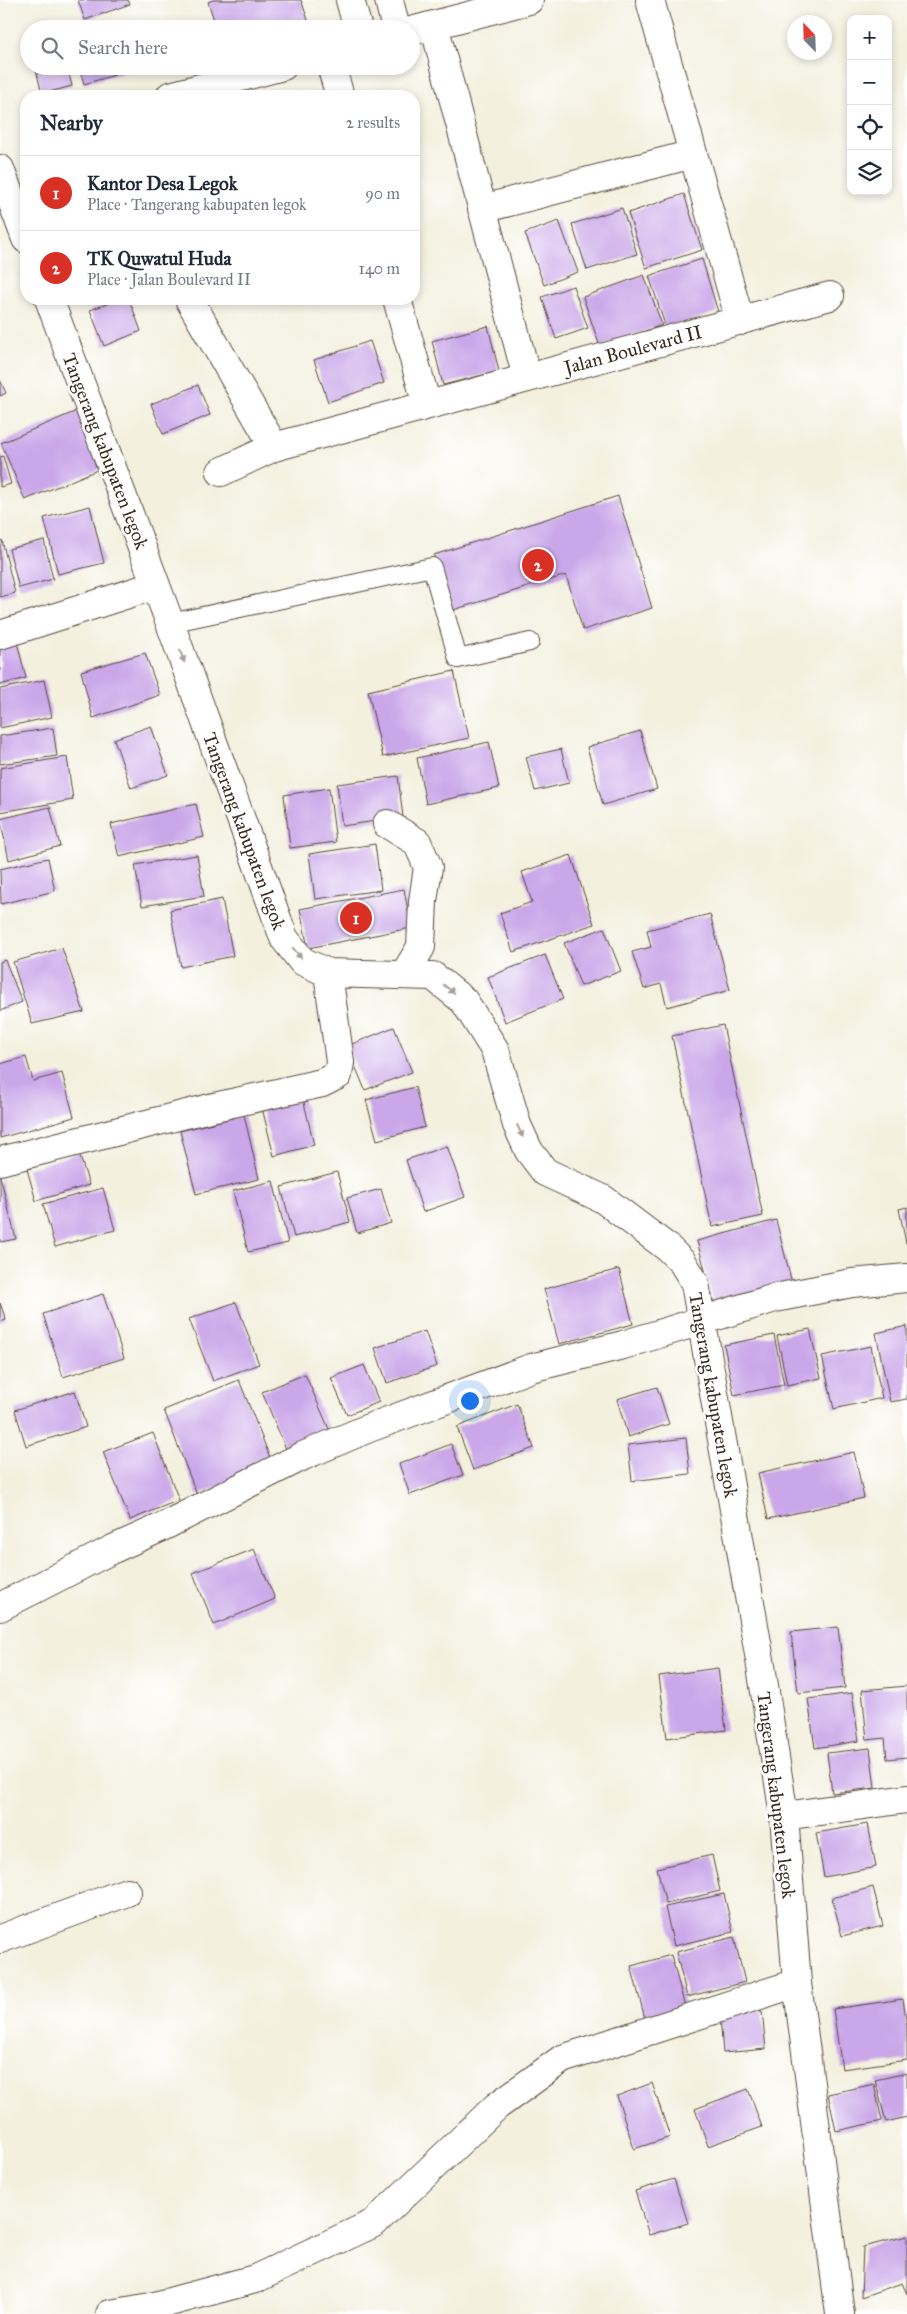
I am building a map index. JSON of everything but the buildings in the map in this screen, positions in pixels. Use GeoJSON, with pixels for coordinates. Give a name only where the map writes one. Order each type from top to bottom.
{"type":"FeatureCollection","features":[{"type":"Feature","properties":{"kind":"street"},"geometry":{"type":"LineString","coordinates":[[350,0],[356,20]]}},
{"type":"Feature","properties":{"kind":"street"},"geometry":{"type":"LineString","coordinates":[[389,0],[394,20]]}},
{"type":"Feature","properties":{"kind":"street"},"geometry":{"type":"LineString","coordinates":[[527,378],[482,209],[423,28],[529,0]]}},
{"type":"Feature","properties":{"kind":"street"},"geometry":{"type":"LineString","coordinates":[[650,0],[740,321]]}},
{"type":"Feature","properties":{"kind":"street"},"geometry":{"type":"LineString","coordinates":[[193,90],[249,75]]}},
{"type":"Feature","properties":{"kind":"street"},"geometry":{"type":"LineString","coordinates":[[334,75],[338,90]]}},
{"type":"Feature","properties":{"kind":"street"},"geometry":{"type":"LineString","coordinates":[[482,209],[693,154]]}},
{"type":"Feature","properties":{"kind":"street"},"geometry":{"type":"LineString","coordinates":[[0,169],[20,223]]}},
{"type":"Feature","properties":{"kind":"street","name":"Jalan Boulevard II"},"geometry":{"type":"LineString","coordinates":[[221,472],[274,447],[830,296]]}},
{"type":"Feature","properties":{"kind":"street","name":"Tangerang kabupaten legok"},"geometry":{"type":"LineString","coordinates":[[51,305],[170,623],[284,938],[302,960],[328,972],[433,976],[464,1001],[495,1050],[517,1125],[529,1151],[545,1172],[603,1199],[668,1248],[683,1263],[695,1283],[761,1666],[784,1816],[797,1983],[840,2314]]}},
{"type":"Feature","properties":{"kind":"street"},"geometry":{"type":"LineString","coordinates":[[192,305],[274,447]]}},
{"type":"Feature","properties":{"kind":"street"},"geometry":{"type":"LineString","coordinates":[[399,305],[426,405]]}},
{"type":"Feature","properties":{"kind":"street"},"geometry":{"type":"LineString","coordinates":[[0,635],[156,585]]}},
{"type":"Feature","properties":{"kind":"street"},"geometry":{"type":"LineString","coordinates":[[387,824],[417,842],[428,867],[423,901],[421,947],[404,975]]}},
{"type":"Feature","properties":{"kind":"street"},"geometry":{"type":"LineString","coordinates":[[0,1161],[210,1108],[322,1083],[338,1075],[340,1062],[328,972]]}},
{"type":"Feature","properties":{"kind":"street"},"geometry":{"type":"LineString","coordinates":[[0,1607],[113,1549],[160,1528],[303,1456],[369,1428],[531,1368],[623,1345],[775,1298],[852,1283],[907,1278]]}},
{"type":"Feature","properties":{"kind":"street"},"geometry":{"type":"LineString","coordinates":[[784,1816],[907,1799]]}},
{"type":"Feature","properties":{"kind":"street"},"geometry":{"type":"LineString","coordinates":[[0,1940],[127,1892]]}},
{"type":"Feature","properties":{"kind":"street"},"geometry":{"type":"LineString","coordinates":[[110,2314],[151,2307],[254,2279],[374,2223],[496,2106],[562,2059],[797,1983]]}},
{"type":"Feature","properties":{"kind":"lane"},"geometry":{"type":"LineString","coordinates":[[170,623],[432,567],[458,659],[530,642]]}},
{"type":"Feature","properties":{"kind":"place","name":"TK Quwatul Huda"},"geometry":{"type":"Point","coordinates":[538,565]}},
{"type":"Feature","properties":{"kind":"place","name":"Kantor Desa Legok"},"geometry":{"type":"Point","coordinates":[356,918]}}]}
